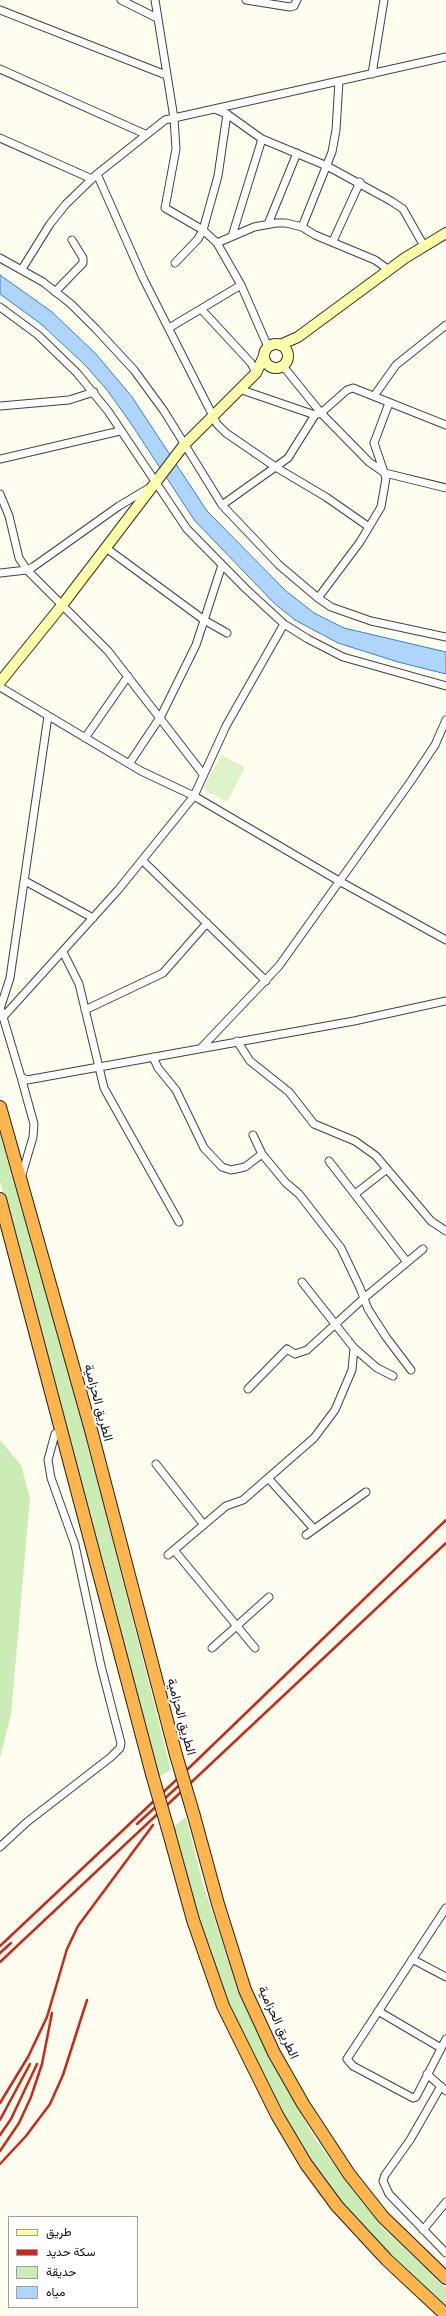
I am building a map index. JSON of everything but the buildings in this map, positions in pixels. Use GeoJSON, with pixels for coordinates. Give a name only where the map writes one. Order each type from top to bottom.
{"type":"FeatureCollection","features":[{"type":"Feature","properties":{"kind":"highway","name":"الطريق الحزامية"},"geometry":{"type":"LineString","coordinates":[[0,1107],[91,1430],[176,1755],[218,1904],[245,1990],[274,2053],[302,2104],[349,2174],[382,2217],[446,2278]]}},
{"type":"Feature","properties":{"kind":"highway"},"geometry":{"type":"LineString","coordinates":[[0,1199],[152,1774],[193,1920],[223,2006],[277,2115],[306,2164],[337,2206],[387,2260],[446,2315]]}},
{"type":"Feature","properties":{"kind":"street"},"geometry":{"type":"LineString","coordinates":[[121,0],[157,18]]}},
{"type":"Feature","properties":{"kind":"street"},"geometry":{"type":"LineString","coordinates":[[155,0],[174,118],[176,149],[165,208],[203,230],[217,243],[241,285],[266,351],[265,363],[278,367],[318,414],[369,462],[385,473],[446,488]]}},
{"type":"Feature","properties":{"kind":"street"},"geometry":{"type":"LineString","coordinates":[[246,0],[290,7],[294,6],[297,0]]}},
{"type":"Feature","properties":{"kind":"street"},"geometry":{"type":"LineString","coordinates":[[372,74],[384,0]]}},
{"type":"Feature","properties":{"kind":"street"},"geometry":{"type":"LineString","coordinates":[[0,10],[166,75]]}},
{"type":"Feature","properties":{"kind":"street"},"geometry":{"type":"LineString","coordinates":[[22,269],[58,214],[95,176],[145,134],[165,120],[217,110],[338,81],[446,58]]}},
{"type":"Feature","properties":{"kind":"street"},"geometry":{"type":"LineString","coordinates":[[0,69],[145,134]]}},
{"type":"Feature","properties":{"kind":"street"},"geometry":{"type":"LineString","coordinates":[[302,227],[327,166],[336,130],[338,81]]}},
{"type":"Feature","properties":{"kind":"street"},"geometry":{"type":"LineString","coordinates":[[217,110],[227,114],[262,139],[327,166],[360,182],[403,209],[424,246]]}},
{"type":"Feature","properties":{"kind":"street"},"geometry":{"type":"LineString","coordinates":[[175,262],[198,239],[203,230],[218,176],[227,114]]}},
{"type":"Feature","properties":{"kind":"street"},"geometry":{"type":"LineString","coordinates":[[0,138],[95,176],[143,278],[217,424],[226,433],[277,468],[326,497],[369,527]]}},
{"type":"Feature","properties":{"kind":"street"},"geometry":{"type":"LineString","coordinates":[[232,236],[262,139]]}},
{"type":"Feature","properties":{"kind":"street"},"geometry":{"type":"LineString","coordinates":[[268,224],[297,153]]}},
{"type":"Feature","properties":{"kind":"street"},"geometry":{"type":"LineString","coordinates":[[334,242],[360,182]]}},
{"type":"Feature","properties":{"kind":"street"},"geometry":{"type":"LineString","coordinates":[[217,243],[254,227],[268,224],[286,223],[302,227],[375,260],[389,270]]}},
{"type":"Feature","properties":{"kind":"street"},"geometry":{"type":"LineString","coordinates":[[0,682],[63,604],[184,445],[213,414],[256,373],[266,351],[298,337],[389,270],[446,233]]}},
{"type":"Feature","properties":{"kind":"street"},"geometry":{"type":"LineString","coordinates":[[55,292],[83,264],[83,258],[72,240]]}},
{"type":"Feature","properties":{"kind":"street"},"geometry":{"type":"LineString","coordinates":[[0,258],[22,269],[55,292],[86,319],[134,370],[164,411],[222,505],[279,565],[331,607],[371,621],[446,637]]}},
{"type":"Feature","properties":{"kind":"street"},"geometry":{"type":"LineString","coordinates":[[169,328],[241,285]]}},
{"type":"Feature","properties":{"kind":"street"},"geometry":{"type":"LineString","coordinates":[[0,307],[38,335],[77,373],[94,392],[156,481],[187,529],[222,565],[284,624],[308,639],[343,657],[446,686]]}},
{"type":"Feature","properties":{"kind":"street"},"geometry":{"type":"LineString","coordinates":[[201,309],[251,363],[256,373]]}},
{"type":"Feature","properties":{"kind":"street"},"geometry":{"type":"LineString","coordinates":[[374,396],[396,365],[446,325]]}},
{"type":"Feature","properties":{"kind":"street"},"geometry":{"type":"LineString","coordinates":[[256,373],[278,367],[287,361],[288,354],[298,337]]}},
{"type":"Feature","properties":{"kind":"street"},"geometry":{"type":"LineString","coordinates":[[280,345],[288,354]]}},
{"type":"Feature","properties":{"kind":"street"},"geometry":{"type":"LineString","coordinates":[[222,505],[277,468],[288,458],[318,414],[347,390],[353,388],[446,425]]}},
{"type":"Feature","properties":{"kind":"street"},"geometry":{"type":"LineString","coordinates":[[239,389],[318,414]]}},
{"type":"Feature","properties":{"kind":"street"},"geometry":{"type":"LineString","coordinates":[[0,406],[69,400],[94,392]]}},
{"type":"Feature","properties":{"kind":"street"},"geometry":{"type":"LineString","coordinates":[[318,598],[369,527],[382,503],[385,473],[374,443],[389,403]]}},
{"type":"Feature","properties":{"kind":"street"},"geometry":{"type":"LineString","coordinates":[[0,459],[120,431]]}},
{"type":"Feature","properties":{"kind":"street"},"geometry":{"type":"LineString","coordinates":[[0,573],[27,570],[156,481]]}},
{"type":"Feature","properties":{"kind":"street"},"geometry":{"type":"LineString","coordinates":[[0,494],[9,516],[19,558],[27,570],[63,604],[108,651],[161,716],[203,774]]}},
{"type":"Feature","properties":{"kind":"street"},"geometry":{"type":"LineString","coordinates":[[106,548],[204,620],[227,633]]}},
{"type":"Feature","properties":{"kind":"street"},"geometry":{"type":"LineString","coordinates":[[129,764],[161,716],[196,645],[222,565]]}},
{"type":"Feature","properties":{"kind":"street"},"geometry":{"type":"LineString","coordinates":[[1,1010],[63,952],[143,861],[194,796],[226,726],[284,624]]}},
{"type":"Feature","properties":{"kind":"street"},"geometry":{"type":"LineString","coordinates":[[86,738],[128,676]]}},
{"type":"Feature","properties":{"kind":"street"},"geometry":{"type":"LineString","coordinates":[[0,688],[129,764],[194,796],[339,881],[446,940]]}},
{"type":"Feature","properties":{"kind":"street"},"geometry":{"type":"LineString","coordinates":[[20,1181],[33,1137],[34,1124],[1,1010],[10,978],[48,716]]}},
{"type":"Feature","properties":{"kind":"street"},"geometry":{"type":"LineString","coordinates":[[202,1047],[266,981],[315,917],[435,745],[446,720]]}},
{"type":"Feature","properties":{"kind":"street"},"geometry":{"type":"LineString","coordinates":[[143,861],[266,981]]}},
{"type":"Feature","properties":{"kind":"street"},"geometry":{"type":"LineString","coordinates":[[25,881],[93,918]]}},
{"type":"Feature","properties":{"kind":"street"},"geometry":{"type":"LineString","coordinates":[[85,1010],[163,973],[207,923]]}},
{"type":"Feature","properties":{"kind":"street"},"geometry":{"type":"LineString","coordinates":[[63,952],[79,984],[104,1088],[179,1222]]}},
{"type":"Feature","properties":{"kind":"street"},"geometry":{"type":"LineString","coordinates":[[21,1077],[27,1080],[202,1047],[354,1021],[446,1001]]}},
{"type":"Feature","properties":{"kind":"street"},"geometry":{"type":"LineString","coordinates":[[237,1041],[250,1061],[289,1092],[314,1124],[354,1141],[376,1156],[432,1220],[446,1231]]}},
{"type":"Feature","properties":{"kind":"street"},"geometry":{"type":"LineString","coordinates":[[153,1057],[158,1068],[176,1090],[204,1148],[222,1167],[231,1170],[244,1167],[262,1154]]}},
{"type":"Feature","properties":{"kind":"street"},"geometry":{"type":"LineString","coordinates":[[252,1135],[262,1154],[286,1183],[299,1194],[341,1248],[368,1309],[386,1337],[411,1370]]}},
{"type":"Feature","properties":{"kind":"street"},"geometry":{"type":"LineString","coordinates":[[329,1161],[407,1262]]}},
{"type":"Feature","properties":{"kind":"street"},"geometry":{"type":"LineString","coordinates":[[355,1194],[387,1169]]}},
{"type":"Feature","properties":{"kind":"street"},"geometry":{"type":"LineString","coordinates":[[248,1389],[287,1349],[295,1354],[300,1354],[422,1249]]}},
{"type":"Feature","properties":{"kind":"street"},"geometry":{"type":"LineString","coordinates":[[302,1282],[334,1325],[354,1348],[377,1368],[392,1376]]}},
{"type":"Feature","properties":{"kind":"street"},"geometry":{"type":"LineString","coordinates":[[168,1555],[226,1506],[243,1500],[314,1438],[335,1410],[352,1370],[354,1348]]}},
{"type":"Feature","properties":{"kind":"street"},"geometry":{"type":"LineString","coordinates":[[0,1847],[27,1822],[111,1757],[120,1748],[121,1743],[101,1666],[75,1545],[51,1478],[48,1460],[51,1444],[55,1434],[61,1430]]}},
{"type":"Feature","properties":{"kind":"street"},"geometry":{"type":"LineString","coordinates":[[156,1464],[204,1525]]}},
{"type":"Feature","properties":{"kind":"street"},"geometry":{"type":"LineString","coordinates":[[268,1478],[314,1530]]}},
{"type":"Feature","properties":{"kind":"street"},"geometry":{"type":"LineString","coordinates":[[306,1535],[366,1492]]}},
{"type":"Feature","properties":{"kind":"street"},"geometry":{"type":"LineString","coordinates":[[174,1550],[255,1648]]}},
{"type":"Feature","properties":{"kind":"street"},"geometry":{"type":"LineString","coordinates":[[212,1648],[269,1597]]}},
{"type":"Feature","properties":{"kind":"street"},"geometry":{"type":"LineString","coordinates":[[446,1908],[346,2059],[349,2063],[410,2098],[416,2097],[446,2039]]}},
{"type":"Feature","properties":{"kind":"street"},"geometry":{"type":"LineString","coordinates":[[412,1959],[446,1977]]}},
{"type":"Feature","properties":{"kind":"street"},"geometry":{"type":"LineString","coordinates":[[378,2011],[441,2048]]}},
{"type":"Feature","properties":{"kind":"street"},"geometry":{"type":"LineString","coordinates":[[427,2074],[444,2088],[384,2178],[384,2185],[390,2194],[446,2253]]}},
{"type":"Feature","properties":{"kind":"street"},"geometry":{"type":"LineString","coordinates":[[423,2230],[446,2202]]}},
{"type":"Feature","properties":{"kind":"green space"},"geometry":{"type":"Polygon","coordinates":[[[221,755],[245,767],[227,802],[203,789],[221,755]]]}},
{"type":"Feature","properties":{"kind":"green space"},"geometry":{"type":"Polygon","coordinates":[[[0,1124],[87,1440],[171,1770],[159,1777],[0,1181],[0,1124]]]}},
{"type":"Feature","properties":{"kind":"green space"},"geometry":{"type":"Polygon","coordinates":[[[0,1440],[21,1465],[30,1498],[11,1715],[0,1758],[0,1440]]]}},
{"type":"Feature","properties":{"kind":"green space"},"geometry":{"type":"Polygon","coordinates":[[[186,1817],[203,1884],[225,1950],[244,2002],[268,2055],[316,2140],[358,2197],[382,2227],[446,2288],[446,2309],[393,2259],[347,2210],[306,2152],[262,2077],[232,2015],[209,1954],[186,1877],[173,1827],[186,1817]]]}},
{"type":"Feature","properties":{"kind":"water"},"geometry":{"type":"Polygon","coordinates":[[[0,275],[52,312],[96,354],[132,397],[207,511],[286,591],[314,613],[344,628],[446,652],[446,674],[398,662],[338,643],[295,620],[274,603],[195,521],[130,422],[107,390],[85,365],[41,324],[0,294],[0,275]]]}},
{"type":"Feature","properties":{"kind":"railway"},"geometry":{"type":"LineString","coordinates":[[0,1946],[191,1766],[446,1520]]}},
{"type":"Feature","properties":{"kind":"railway"},"geometry":{"type":"LineString","coordinates":[[0,1962],[446,1543]]}},
{"type":"Feature","properties":{"kind":"railway"},"geometry":{"type":"LineString","coordinates":[[137,1824],[186,1779]]}},
{"type":"Feature","properties":{"kind":"railway"},"geometry":{"type":"LineString","coordinates":[[0,2103],[28,2057],[47,2017],[67,1949],[78,1926],[153,1825]]}},
{"type":"Feature","properties":{"kind":"railway"},"geometry":{"type":"LineString","coordinates":[[0,1953],[11,1943]]}},
{"type":"Feature","properties":{"kind":"railway"},"geometry":{"type":"LineString","coordinates":[[0,2164],[26,2136],[50,2104],[63,2075],[87,2000]]}},
{"type":"Feature","properties":{"kind":"railway"},"geometry":{"type":"LineString","coordinates":[[0,2151],[19,2123],[31,2097],[42,2064],[52,2013]]}},
{"type":"Feature","properties":{"kind":"railway"},"geometry":{"type":"LineString","coordinates":[[0,2120],[30,2064]]}},
{"type":"Feature","properties":{"kind":"railway"},"geometry":{"type":"LineString","coordinates":[[0,2135],[11,2119],[37,2064]]}}]}
